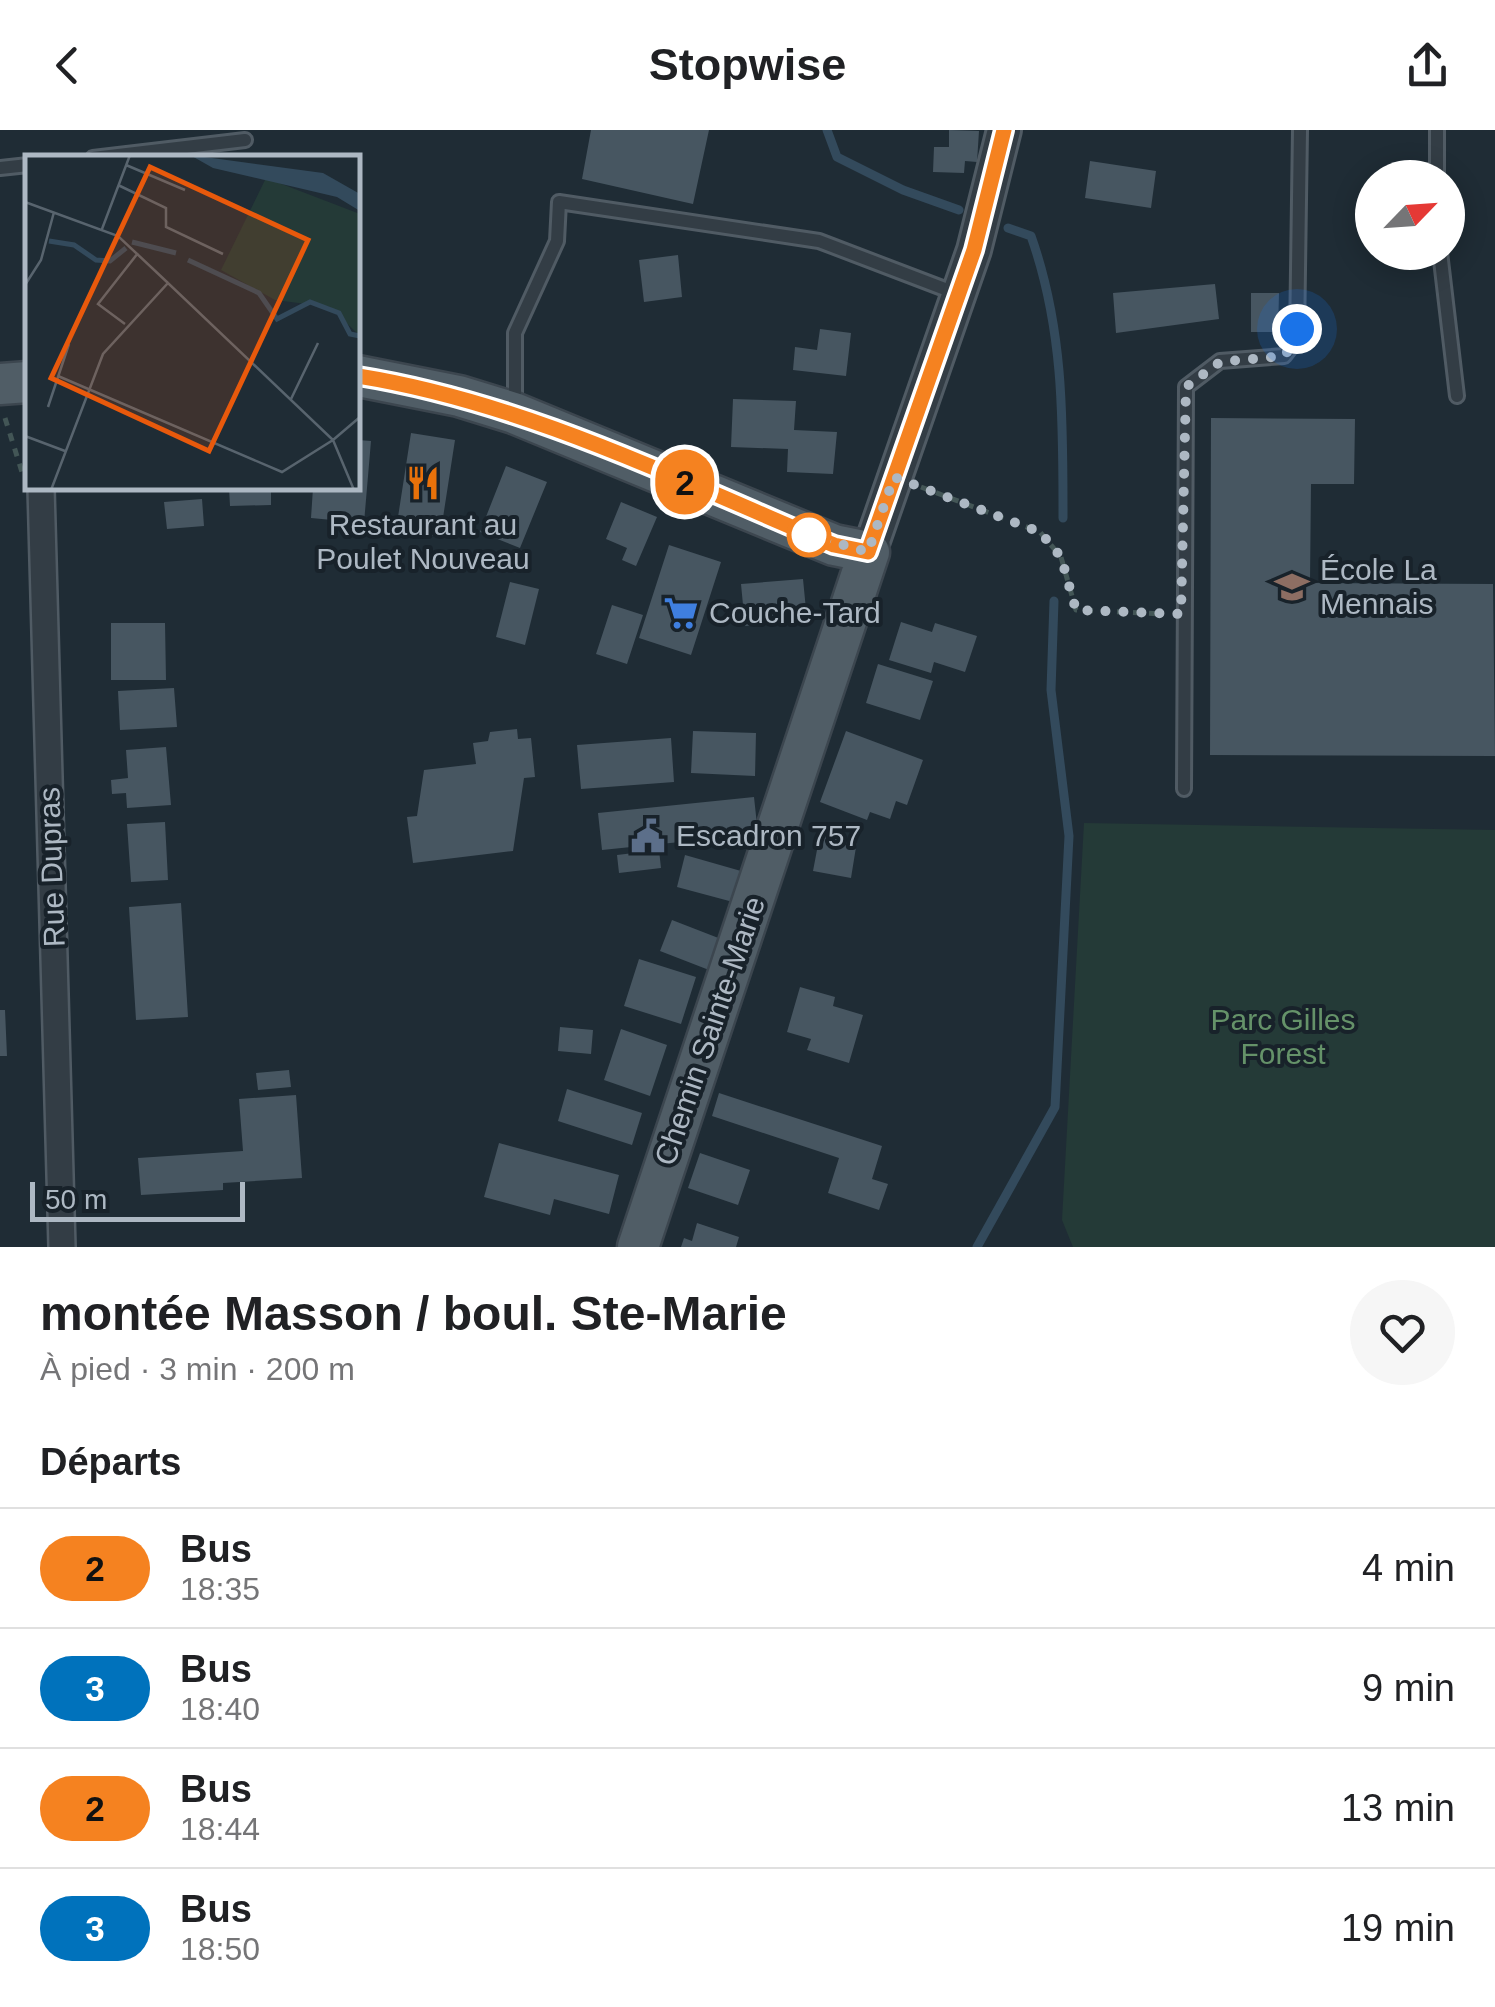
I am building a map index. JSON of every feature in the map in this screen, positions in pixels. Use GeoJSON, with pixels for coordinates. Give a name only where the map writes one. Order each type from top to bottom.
{"type":"FeatureCollection","features":[{"type":"Feature","properties":{"kind":"main road"},"geometry":{"type":"LineString","coordinates":[[360,376],[459,396],[514,413],[834,545],[868,552]]}},
{"type":"Feature","properties":{"kind":"main road"},"geometry":{"type":"LineString","coordinates":[[0,384],[25,382]]}},
{"type":"Feature","properties":{"kind":"main road","name":"Chemin Sainte-Marie"},"geometry":{"type":"LineString","coordinates":[[638,1247],[868,552]]}},
{"type":"Feature","properties":{"kind":"street","name":"Chemin Sainte-Marie"},"geometry":{"type":"LineString","coordinates":[[868,552],[960,295],[992,194],[1004,130]]}},
{"type":"Feature","properties":{"kind":"street","name":"Rue Dupras"},"geometry":{"type":"LineString","coordinates":[[41,490],[62,1247]]}},
{"type":"Feature","properties":{"kind":"lane"},"geometry":{"type":"LineString","coordinates":[[1184,789],[1181,614],[1186,387],[1220,362],[1284,356],[1297,339],[1300,130]]}},
{"type":"Feature","properties":{"kind":"lane"},"geometry":{"type":"LineString","coordinates":[[1437,130],[1438,160]]}},
{"type":"Feature","properties":{"kind":"lane"},"geometry":{"type":"LineString","coordinates":[[118,155],[245,140]]}},
{"type":"Feature","properties":{"kind":"lane"},"geometry":{"type":"LineString","coordinates":[[0,168],[25,165]]}},
{"type":"Feature","properties":{"kind":"lane"},"geometry":{"type":"LineString","coordinates":[[514,413],[515,333],[557,242],[559,202],[819,241],[960,295]]}},
{"type":"Feature","properties":{"kind":"lane"},"geometry":{"type":"LineString","coordinates":[[1442,270],[1457,396]]}},
{"type":"Feature","properties":{"kind":"path"},"geometry":{"type":"LineString","coordinates":[[894,477],[1040,532],[1061,557],[1076,610],[1181,614]]}},
{"type":"Feature","properties":{"kind":"green space","name":"Parc Gilles Forest"},"geometry":{"type":"Polygon","coordinates":[[[1084,823],[1495,830],[1495,1247],[1073,1247],[1062,1220],[1084,823]]]}},
{"type":"Feature","properties":{"kind":"building"},"geometry":{"type":"Polygon","coordinates":[[[591,130],[709,130],[693,204],[582,179],[591,130]]]}},
{"type":"Feature","properties":{"kind":"building"},"geometry":{"type":"Polygon","coordinates":[[[949,130],[979,131],[977,162],[965,161],[964,173],[933,172],[934,147],[949,147],[949,130]]]}},
{"type":"Feature","properties":{"kind":"building"},"geometry":{"type":"Polygon","coordinates":[[[1090,161],[1156,171],[1151,208],[1085,198],[1090,161]]]}},
{"type":"Feature","properties":{"kind":"building"},"geometry":{"type":"Polygon","coordinates":[[[678,255],[682,297],[644,302],[639,260],[678,255]]]}},
{"type":"Feature","properties":{"kind":"building"},"geometry":{"type":"Polygon","coordinates":[[[1215,284],[1219,319],[1116,333],[1113,293],[1215,284]]]}},
{"type":"Feature","properties":{"kind":"building"},"geometry":{"type":"Polygon","coordinates":[[[1251,293],[1279,293],[1278,332],[1251,332],[1251,293]]]}},
{"type":"Feature","properties":{"kind":"building"},"geometry":{"type":"Polygon","coordinates":[[[820,329],[851,333],[846,376],[793,370],[795,347],[817,350],[820,329]]]}},
{"type":"Feature","properties":{"kind":"building"},"geometry":{"type":"Polygon","coordinates":[[[733,399],[796,401],[794,430],[837,432],[833,474],[787,472],[788,449],[731,447],[733,399]]]}},
{"type":"Feature","properties":{"kind":"building"},"geometry":{"type":"Polygon","coordinates":[[[1211,418],[1355,419],[1354,484],[1311,484],[1310,583],[1493,584],[1495,756],[1210,755],[1211,418]]]}},
{"type":"Feature","properties":{"kind":"building"},"geometry":{"type":"Polygon","coordinates":[[[411,433],[455,440],[440,537],[396,530],[411,433]]]}},
{"type":"Feature","properties":{"kind":"building"},"geometry":{"type":"Polygon","coordinates":[[[360,440],[371,441],[364,523],[311,518],[313,490],[360,490],[360,440]]]}},
{"type":"Feature","properties":{"kind":"building"},"geometry":{"type":"Polygon","coordinates":[[[506,466],[547,482],[520,548],[480,532],[506,466]]]}},
{"type":"Feature","properties":{"kind":"building"},"geometry":{"type":"Polygon","coordinates":[[[229,490],[271,490],[271,505],[230,506],[229,490]]]}},
{"type":"Feature","properties":{"kind":"building"},"geometry":{"type":"Polygon","coordinates":[[[202,499],[204,526],[167,529],[164,502],[202,499]]]}},
{"type":"Feature","properties":{"kind":"building"},"geometry":{"type":"Polygon","coordinates":[[[621,502],[657,517],[636,566],[622,560],[627,548],[606,539],[621,502]]]}},
{"type":"Feature","properties":{"kind":"building"},"geometry":{"type":"Polygon","coordinates":[[[669,545],[721,562],[691,655],[639,638],[669,545]]]}},
{"type":"Feature","properties":{"kind":"building"},"geometry":{"type":"Polygon","coordinates":[[[803,579],[807,620],[745,626],[741,584],[803,579]]]}},
{"type":"Feature","properties":{"kind":"building"},"geometry":{"type":"Polygon","coordinates":[[[510,582],[539,589],[525,645],[496,637],[510,582]]]}},
{"type":"Feature","properties":{"kind":"building"},"geometry":{"type":"Polygon","coordinates":[[[612,605],[643,615],[627,664],[596,654],[612,605]]]}},
{"type":"Feature","properties":{"kind":"building"},"geometry":{"type":"Polygon","coordinates":[[[901,622],[932,632],[935,623],[977,636],[965,672],[934,662],[931,673],[889,660],[901,622]]]}},
{"type":"Feature","properties":{"kind":"building"},"geometry":{"type":"Polygon","coordinates":[[[111,623],[165,623],[166,680],[111,680],[111,623]]]}},
{"type":"Feature","properties":{"kind":"building"},"geometry":{"type":"Polygon","coordinates":[[[878,664],[933,681],[920,720],[866,703],[878,664]]]}},
{"type":"Feature","properties":{"kind":"building"},"geometry":{"type":"Polygon","coordinates":[[[174,688],[177,727],[120,730],[118,691],[174,688]]]}},
{"type":"Feature","properties":{"kind":"building"},"geometry":{"type":"Polygon","coordinates":[[[517,729],[518,739],[531,738],[535,777],[524,778],[513,851],[413,863],[407,817],[417,816],[424,770],[476,764],[473,743],[488,741],[490,732],[517,729]]]}},
{"type":"Feature","properties":{"kind":"building"},"geometry":{"type":"Polygon","coordinates":[[[693,731],[756,733],[755,776],[691,773],[693,731]]]}},
{"type":"Feature","properties":{"kind":"building"},"geometry":{"type":"Polygon","coordinates":[[[846,731],[923,760],[907,805],[896,801],[890,819],[870,812],[867,820],[820,802],[846,731]]]}},
{"type":"Feature","properties":{"kind":"building"},"geometry":{"type":"Polygon","coordinates":[[[671,738],[674,782],[581,789],[577,745],[671,738]]]}},
{"type":"Feature","properties":{"kind":"building"},"geometry":{"type":"Polygon","coordinates":[[[166,747],[171,805],[127,808],[126,793],[112,794],[111,780],[128,778],[126,750],[166,747]]]}},
{"type":"Feature","properties":{"kind":"building"},"geometry":{"type":"Polygon","coordinates":[[[754,797],[758,834],[602,850],[598,813],[754,797]]]}},
{"type":"Feature","properties":{"kind":"building"},"geometry":{"type":"Polygon","coordinates":[[[165,822],[168,880],[131,882],[127,824],[165,822]]]}},
{"type":"Feature","properties":{"kind":"building"},"geometry":{"type":"Polygon","coordinates":[[[820,834],[857,841],[851,878],[813,871],[820,834]]]}},
{"type":"Feature","properties":{"kind":"building"},"geometry":{"type":"Polygon","coordinates":[[[659,850],[661,868],[619,873],[617,855],[659,850]]]}},
{"type":"Feature","properties":{"kind":"building"},"geometry":{"type":"Polygon","coordinates":[[[685,855],[741,871],[733,902],[677,887],[685,855]]]}},
{"type":"Feature","properties":{"kind":"building"},"geometry":{"type":"Polygon","coordinates":[[[181,903],[188,1017],[136,1020],[129,907],[181,903]]]}},
{"type":"Feature","properties":{"kind":"building"},"geometry":{"type":"Polygon","coordinates":[[[672,920],[721,939],[709,970],[660,951],[672,920]]]}},
{"type":"Feature","properties":{"kind":"building"},"geometry":{"type":"Polygon","coordinates":[[[639,959],[696,977],[681,1024],[624,1006],[639,959]]]}},
{"type":"Feature","properties":{"kind":"building"},"geometry":{"type":"Polygon","coordinates":[[[800,987],[835,997],[833,1006],[863,1015],[849,1063],[807,1050],[811,1039],[787,1032],[800,987]]]}},
{"type":"Feature","properties":{"kind":"building"},"geometry":{"type":"Polygon","coordinates":[[[0,1010],[5,1010],[7,1056],[0,1056],[0,1010]]]}},
{"type":"Feature","properties":{"kind":"building"},"geometry":{"type":"Polygon","coordinates":[[[560,1027],[593,1030],[591,1054],[558,1051],[560,1027]]]}},
{"type":"Feature","properties":{"kind":"building"},"geometry":{"type":"Polygon","coordinates":[[[621,1029],[667,1045],[650,1096],[604,1080],[621,1029]]]}},
{"type":"Feature","properties":{"kind":"building"},"geometry":{"type":"Polygon","coordinates":[[[289,1070],[291,1087],[258,1090],[256,1073],[289,1070]]]}},
{"type":"Feature","properties":{"kind":"building"},"geometry":{"type":"Polygon","coordinates":[[[567,1089],[642,1113],[632,1145],[558,1121],[567,1089]]]}},
{"type":"Feature","properties":{"kind":"building"},"geometry":{"type":"Polygon","coordinates":[[[719,1093],[882,1146],[872,1179],[888,1184],[879,1210],[828,1193],[839,1158],[712,1116],[719,1093]]]}},
{"type":"Feature","properties":{"kind":"building"},"geometry":{"type":"Polygon","coordinates":[[[296,1095],[302,1178],[223,1183],[223,1190],[141,1195],[138,1158],[243,1151],[239,1099],[296,1095]]]}},
{"type":"Feature","properties":{"kind":"building"},"geometry":{"type":"Polygon","coordinates":[[[499,1143],[619,1175],[609,1214],[554,1199],[550,1215],[484,1197],[499,1143]]]}},
{"type":"Feature","properties":{"kind":"building"},"geometry":{"type":"Polygon","coordinates":[[[700,1153],[750,1170],[738,1205],[688,1188],[700,1153]]]}},
{"type":"Feature","properties":{"kind":"building"},"geometry":{"type":"Polygon","coordinates":[[[697,1223],[739,1237],[736,1247],[681,1247],[684,1238],[692,1241],[697,1223]]]}},
{"type":"Feature","properties":{"kind":"waterway"},"geometry":{"type":"LineString","coordinates":[[827,130],[837,157],[903,190],[959,210]]}},
{"type":"Feature","properties":{"kind":"waterway"},"geometry":{"type":"LineString","coordinates":[[1008,228],[1031,236],[1050,306],[1062,411],[1063,518]]}},
{"type":"Feature","properties":{"kind":"waterway"},"geometry":{"type":"LineString","coordinates":[[977,1247],[1055,1107],[1069,836],[1051,690],[1054,601]]}},
{"type":"Feature","properties":{"kind":"bus line","name":"2"},"geometry":{"type":"LineString","coordinates":[[360,376],[401,382],[514,413],[612,450],[834,545],[868,552],[960,295],[992,194],[1004,130]]}},
{"type":"Feature","properties":{"kind":"place","name":"Restaurant au Poulet Nouveau"},"geometry":{"type":"Point","coordinates":[423,483]}},
{"type":"Feature","properties":{"kind":"place","name":"École La Mennais"},"geometry":{"type":"Point","coordinates":[1292,587]}},
{"type":"Feature","properties":{"kind":"place","name":"Couche-Tard"},"geometry":{"type":"Point","coordinates":[681,613]}},
{"type":"Feature","properties":{"kind":"place","name":"Escadron 757"},"geometry":{"type":"Point","coordinates":[648,836]}},
{"type":"Feature","properties":{"kind":"route"},"geometry":{"type":"LineString","coordinates":[[809,535],[868,552],[894,477],[1040,532],[1061,557],[1076,610],[1181,614],[1186,387],[1220,362],[1284,356],[1297,339],[1297,329]]}}]}
